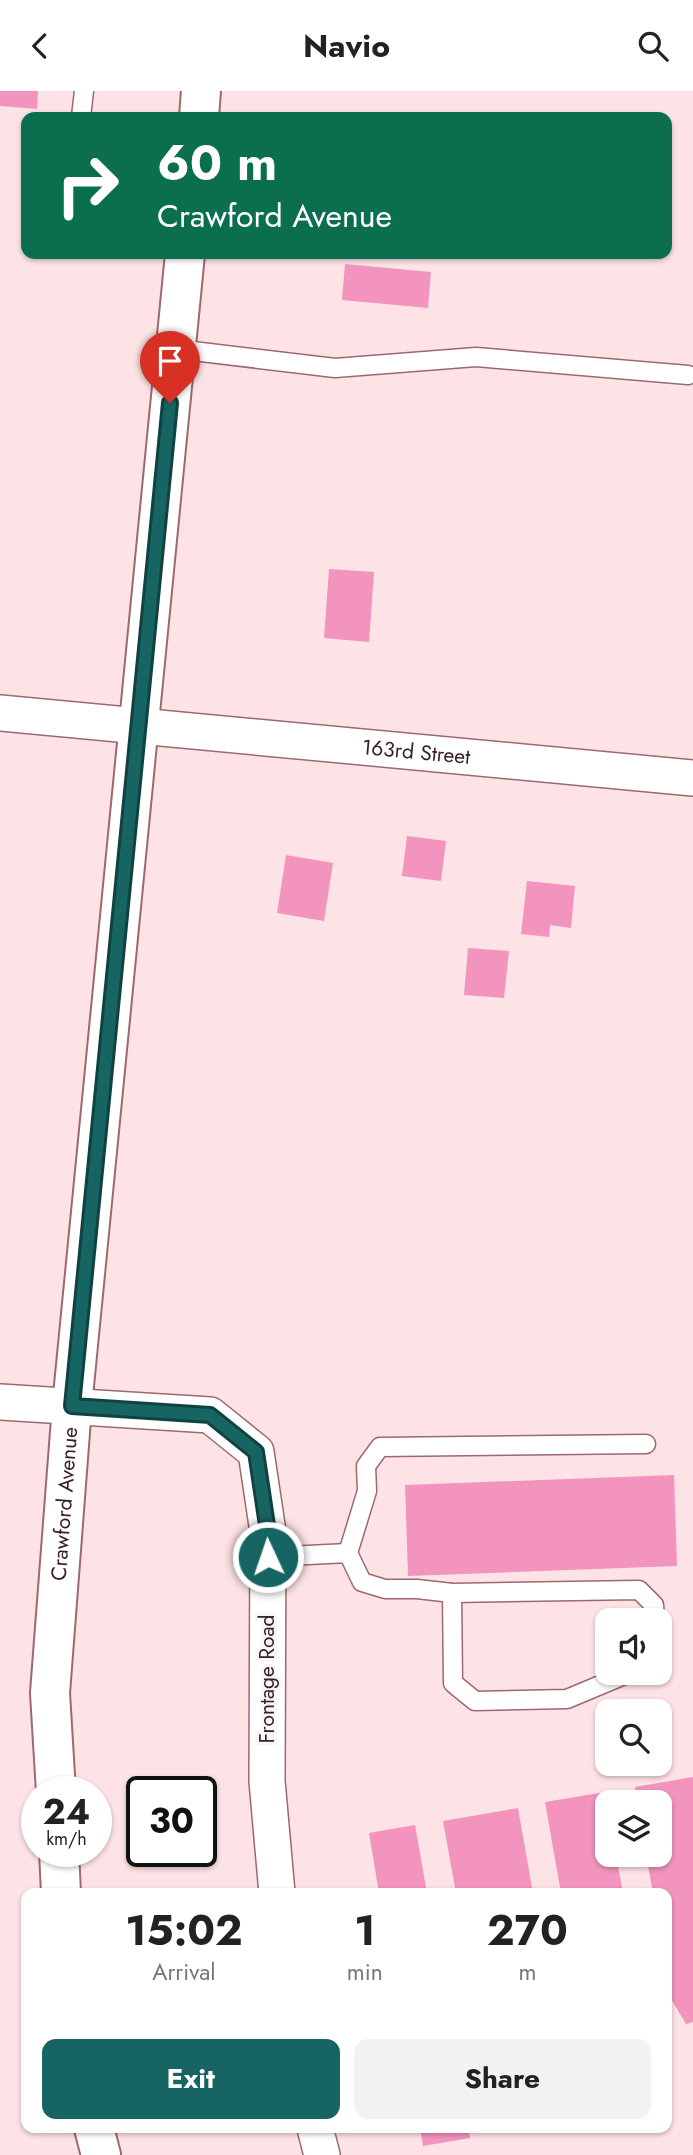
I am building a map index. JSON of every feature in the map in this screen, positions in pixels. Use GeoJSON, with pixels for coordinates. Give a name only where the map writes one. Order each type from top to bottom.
{"type":"FeatureCollection","features":[{"type":"Feature","properties":{"kind":"main road"},"geometry":{"type":"LineString","coordinates":[[199,112],[201,91]]}},
{"type":"Feature","properties":{"kind":"main road","name":"Crawford Avenue"},"geometry":{"type":"LineString","coordinates":[[55,1776],[50,1693],[72,1406],[185,259]]}},
{"type":"Feature","properties":{"kind":"main road"},"geometry":{"type":"LineString","coordinates":[[60,1867],[61,1888]]}},
{"type":"Feature","properties":{"kind":"main road"},"geometry":{"type":"LineString","coordinates":[[95,2133],[102,2155]]}},
{"type":"Feature","properties":{"kind":"street","name":"163rd Street"},"geometry":{"type":"LineString","coordinates":[[0,713],[693,778]]}},
{"type":"Feature","properties":{"kind":"street","name":"Frontage Road"},"geometry":{"type":"LineString","coordinates":[[0,1402],[210,1415],[256,1452],[268,1532],[267,1781],[278,1888]]}},
{"type":"Feature","properties":{"kind":"street"},"geometry":{"type":"LineString","coordinates":[[316,2133],[322,2155]]}},
{"type":"Feature","properties":{"kind":"lane"},"geometry":{"type":"LineString","coordinates":[[82,112],[84,91]]}},
{"type":"Feature","properties":{"kind":"lane"},"geometry":{"type":"LineString","coordinates":[[176,349],[335,367],[475,357],[688,375]]}},
{"type":"Feature","properties":{"kind":"lane"},"geometry":{"type":"LineString","coordinates":[[646,1444],[380,1447],[366,1466],[367,1491],[348,1553],[362,1582],[385,1589],[417,1589],[452,1594],[639,1590],[654,1608]]}},
{"type":"Feature","properties":{"kind":"lane"},"geometry":{"type":"LineString","coordinates":[[268,1557],[348,1553]]}},
{"type":"Feature","properties":{"kind":"lane"},"geometry":{"type":"LineString","coordinates":[[452,1594],[453,1683],[475,1700],[567,1699],[600,1685]]}},
{"type":"Feature","properties":{"kind":"building"},"geometry":{"type":"Polygon","coordinates":[[[0,91],[38,91],[37,109],[0,106],[0,91]]]}},
{"type":"Feature","properties":{"kind":"building"},"geometry":{"type":"Polygon","coordinates":[[[345,264],[431,272],[428,308],[342,300],[345,264]]]}},
{"type":"Feature","properties":{"kind":"building"},"geometry":{"type":"Polygon","coordinates":[[[329,569],[374,572],[369,642],[324,638],[329,569]]]}},
{"type":"Feature","properties":{"kind":"building"},"geometry":{"type":"Polygon","coordinates":[[[407,836],[446,841],[441,881],[402,876],[407,836]]]}},
{"type":"Feature","properties":{"kind":"building"},"geometry":{"type":"Polygon","coordinates":[[[286,855],[333,863],[324,921],[277,913],[286,855]]]}},
{"type":"Feature","properties":{"kind":"building"},"geometry":{"type":"Polygon","coordinates":[[[527,881],[575,886],[571,928],[550,925],[549,937],[521,934],[527,881]]]}},
{"type":"Feature","properties":{"kind":"building"},"geometry":{"type":"Polygon","coordinates":[[[468,948],[509,951],[504,998],[464,995],[468,948]]]}},
{"type":"Feature","properties":{"kind":"building"},"geometry":{"type":"Polygon","coordinates":[[[674,1475],[677,1566],[408,1576],[405,1485],[674,1475]]]}},
{"type":"Feature","properties":{"kind":"building"},"geometry":{"type":"Polygon","coordinates":[[[693,1777],[693,2022],[686,2024],[672,2000],[672,1888],[652,1888],[648,1867],[672,1867],[672,1790],[635,1790],[635,1787],[693,1777]]]}},
{"type":"Feature","properties":{"kind":"building"},"geometry":{"type":"Polygon","coordinates":[[[595,1794],[595,1867],[618,1867],[622,1888],[560,1888],[545,1802],[595,1794]]]}},
{"type":"Feature","properties":{"kind":"building"},"geometry":{"type":"Polygon","coordinates":[[[518,1808],[532,1888],[455,1888],[443,1821],[518,1808]]]}},
{"type":"Feature","properties":{"kind":"building"},"geometry":{"type":"Polygon","coordinates":[[[415,1825],[426,1888],[378,1888],[369,1833],[415,1825]]]}},
{"type":"Feature","properties":{"kind":"building"},"geometry":{"type":"Polygon","coordinates":[[[421,2133],[469,2133],[470,2138],[423,2146],[421,2133]]]}},
{"type":"Feature","properties":{"kind":"route"},"geometry":{"type":"LineString","coordinates":[[170,403],[72,1406],[210,1415],[256,1452],[268,1532],[268,1557]]}}]}
